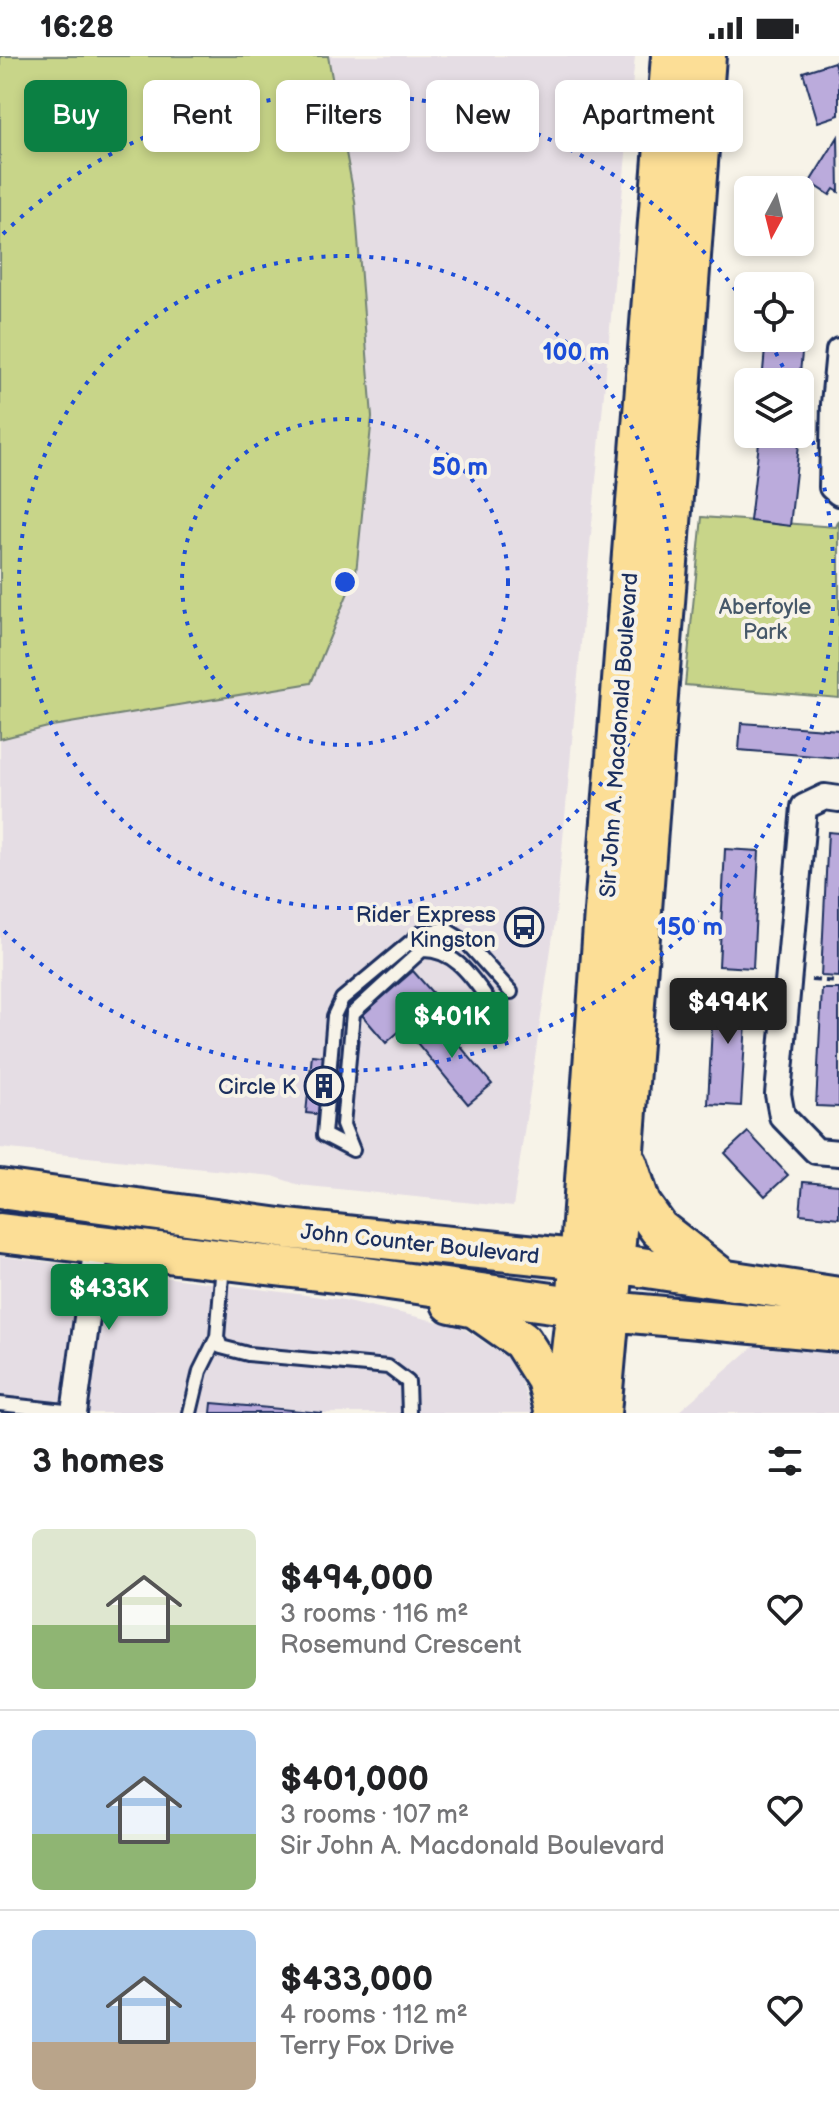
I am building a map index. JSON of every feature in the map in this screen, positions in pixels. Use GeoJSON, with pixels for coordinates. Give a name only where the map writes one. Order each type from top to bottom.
{"type":"FeatureCollection","features":[{"type":"Feature","properties":{"kind":"main road","name":"Sir John A. Macdonald Boulevard"},"geometry":{"type":"LineString","coordinates":[[601,1413],[593,1309],[597,1261],[605,898],[671,56]]}},
{"type":"Feature","properties":{"kind":"main road","name":"Sir John A. Macdonald Boulevard"},"geometry":{"type":"LineString","coordinates":[[597,1261],[624,1150],[706,56]]}},
{"type":"Feature","properties":{"kind":"main road"},"geometry":{"type":"LineString","coordinates":[[624,1150],[641,1204],[659,1229],[726,1281]]}},
{"type":"Feature","properties":{"kind":"main road","name":"John Counter Boulevard"},"geometry":{"type":"LineString","coordinates":[[0,1189],[287,1229],[597,1261],[839,1297]]}},
{"type":"Feature","properties":{"kind":"main road","name":"John Counter Boulevard"},"geometry":{"type":"LineString","coordinates":[[0,1233],[360,1276],[593,1309],[839,1332]]}},
{"type":"Feature","properties":{"kind":"main road"},"geometry":{"type":"LineString","coordinates":[[360,1276],[429,1299],[475,1308],[518,1338],[546,1379],[555,1413]]}},
{"type":"Feature","properties":{"kind":"main road","name":"Sir John A. Macdonald Boulevard"},"geometry":{"type":"LineString","coordinates":[[564,1413],[593,1309]]}},
{"type":"Feature","properties":{"kind":"street"},"geometry":{"type":"LineString","coordinates":[[839,351],[832,487],[839,493]]}},
{"type":"Feature","properties":{"kind":"street"},"geometry":{"type":"LineString","coordinates":[[839,799],[825,797],[804,807],[778,1094],[782,1116],[816,1151],[839,1153]]}},
{"type":"Feature","properties":{"kind":"street"},"geometry":{"type":"LineString","coordinates":[[74,1412],[97,1245]]}},
{"type":"Feature","properties":{"kind":"lane"},"geometry":{"type":"LineString","coordinates":[[495,1009],[456,959],[438,949],[422,950],[353,1013],[343,1125],[353,1150],[324,1135],[334,1016],[342,999],[421,933],[445,929],[466,942],[511,992]]}},
{"type":"Feature","properties":{"kind":"lane"},"geometry":{"type":"LineString","coordinates":[[190,1413],[200,1371],[217,1337],[224,1260]]}},
{"type":"Feature","properties":{"kind":"lane"},"geometry":{"type":"LineString","coordinates":[[217,1337],[221,1347],[233,1352],[388,1367],[408,1382],[409,1413]]}},
{"type":"Feature","properties":{"kind":"lane"},"geometry":{"type":"LineString","coordinates":[[0,1404],[74,1412]]}},
{"type":"Feature","properties":{"kind":"path"},"geometry":{"type":"LineString","coordinates":[[788,980],[839,982]]}},
{"type":"Feature","properties":{"kind":"shaded area"},"geometry":{"type":"Polygon","coordinates":[[[0,56],[635,56],[633,80],[555,80],[555,152],[626,152],[556,915],[513,1207],[299,1185],[273,1176],[0,1148],[0,56]]]}},
{"type":"Feature","properties":{"kind":"shaded area"},"geometry":{"type":"Polygon","coordinates":[[[0,1256],[344,1300],[461,1327],[515,1363],[532,1413],[0,1413],[0,1256]]]}},
{"type":"Feature","properties":{"kind":"shaded area"},"geometry":{"type":"Polygon","coordinates":[[[753,1347],[839,1354],[839,1413],[677,1413],[753,1347]]]}},
{"type":"Feature","properties":{"kind":"green space"},"geometry":{"type":"Polygon","coordinates":[[[0,56],[328,56],[332,80],[276,80],[276,152],[346,152],[355,201],[372,417],[356,573],[311,683],[52,726],[0,739],[0,56]]]}},
{"type":"Feature","properties":{"kind":"green space","name":"Aberfoyle Park"},"geometry":{"type":"Polygon","coordinates":[[[702,517],[836,527],[839,520],[839,698],[685,685],[702,517]]]}},
{"type":"Feature","properties":{"kind":"building"},"geometry":{"type":"Polygon","coordinates":[[[834,62],[839,78],[839,115],[818,122],[803,72],[834,62]]]}},
{"type":"Feature","properties":{"kind":"building"},"geometry":{"type":"Polygon","coordinates":[[[838,137],[839,192],[834,189],[830,195],[814,185],[814,176],[838,137]]]}},
{"type":"Feature","properties":{"kind":"building"},"geometry":{"type":"Polygon","coordinates":[[[765,352],[802,352],[800,368],[763,368],[765,352]]]}},
{"type":"Feature","properties":{"kind":"building"},"geometry":{"type":"Polygon","coordinates":[[[758,448],[799,448],[790,526],[750,521],[758,448]]]}},
{"type":"Feature","properties":{"kind":"building"},"geometry":{"type":"Polygon","coordinates":[[[741,723],[839,730],[839,758],[739,750],[741,723]]]}},
{"type":"Feature","properties":{"kind":"building"},"geometry":{"type":"Polygon","coordinates":[[[828,832],[839,833],[839,977],[821,976],[828,832]]]}},
{"type":"Feature","properties":{"kind":"building"},"geometry":{"type":"Polygon","coordinates":[[[725,849],[759,851],[753,968],[719,966],[725,849]]]}},
{"type":"Feature","properties":{"kind":"building"},"geometry":{"type":"Polygon","coordinates":[[[413,971],[437,998],[386,1043],[362,1015],[413,971]]]}},
{"type":"Feature","properties":{"kind":"building"},"geometry":{"type":"Polygon","coordinates":[[[714,986],[748,988],[741,1106],[708,1104],[714,986]]]}},
{"type":"Feature","properties":{"kind":"building"},"geometry":{"type":"Polygon","coordinates":[[[822,989],[839,989],[839,1107],[816,1106],[822,989]]]}},
{"type":"Feature","properties":{"kind":"building"},"geometry":{"type":"Polygon","coordinates":[[[436,1017],[492,1084],[468,1104],[412,1037],[436,1017]]]}},
{"type":"Feature","properties":{"kind":"building","name":"Circle K"},"geometry":{"type":"Polygon","coordinates":[[[312,1055],[341,1058],[335,1116],[306,1113],[312,1055]]]}},
{"type":"Feature","properties":{"kind":"building"},"geometry":{"type":"Polygon","coordinates":[[[748,1132],[788,1175],[765,1196],[725,1153],[748,1132]]]}},
{"type":"Feature","properties":{"kind":"building"},"geometry":{"type":"Polygon","coordinates":[[[803,1182],[839,1185],[839,1218],[800,1214],[803,1182]]]}},
{"type":"Feature","properties":{"kind":"building"},"geometry":{"type":"Polygon","coordinates":[[[212,1403],[258,1407],[322,1413],[211,1413],[212,1403]]]}},
{"type":"Feature","properties":{"kind":"place","name":"Rider Express Kingston"},"geometry":{"type":"Point","coordinates":[524,927]}},
{"type":"Feature","properties":{"kind":"place","name":"Circle K"},"geometry":{"type":"Point","coordinates":[324,1086]}}]}
